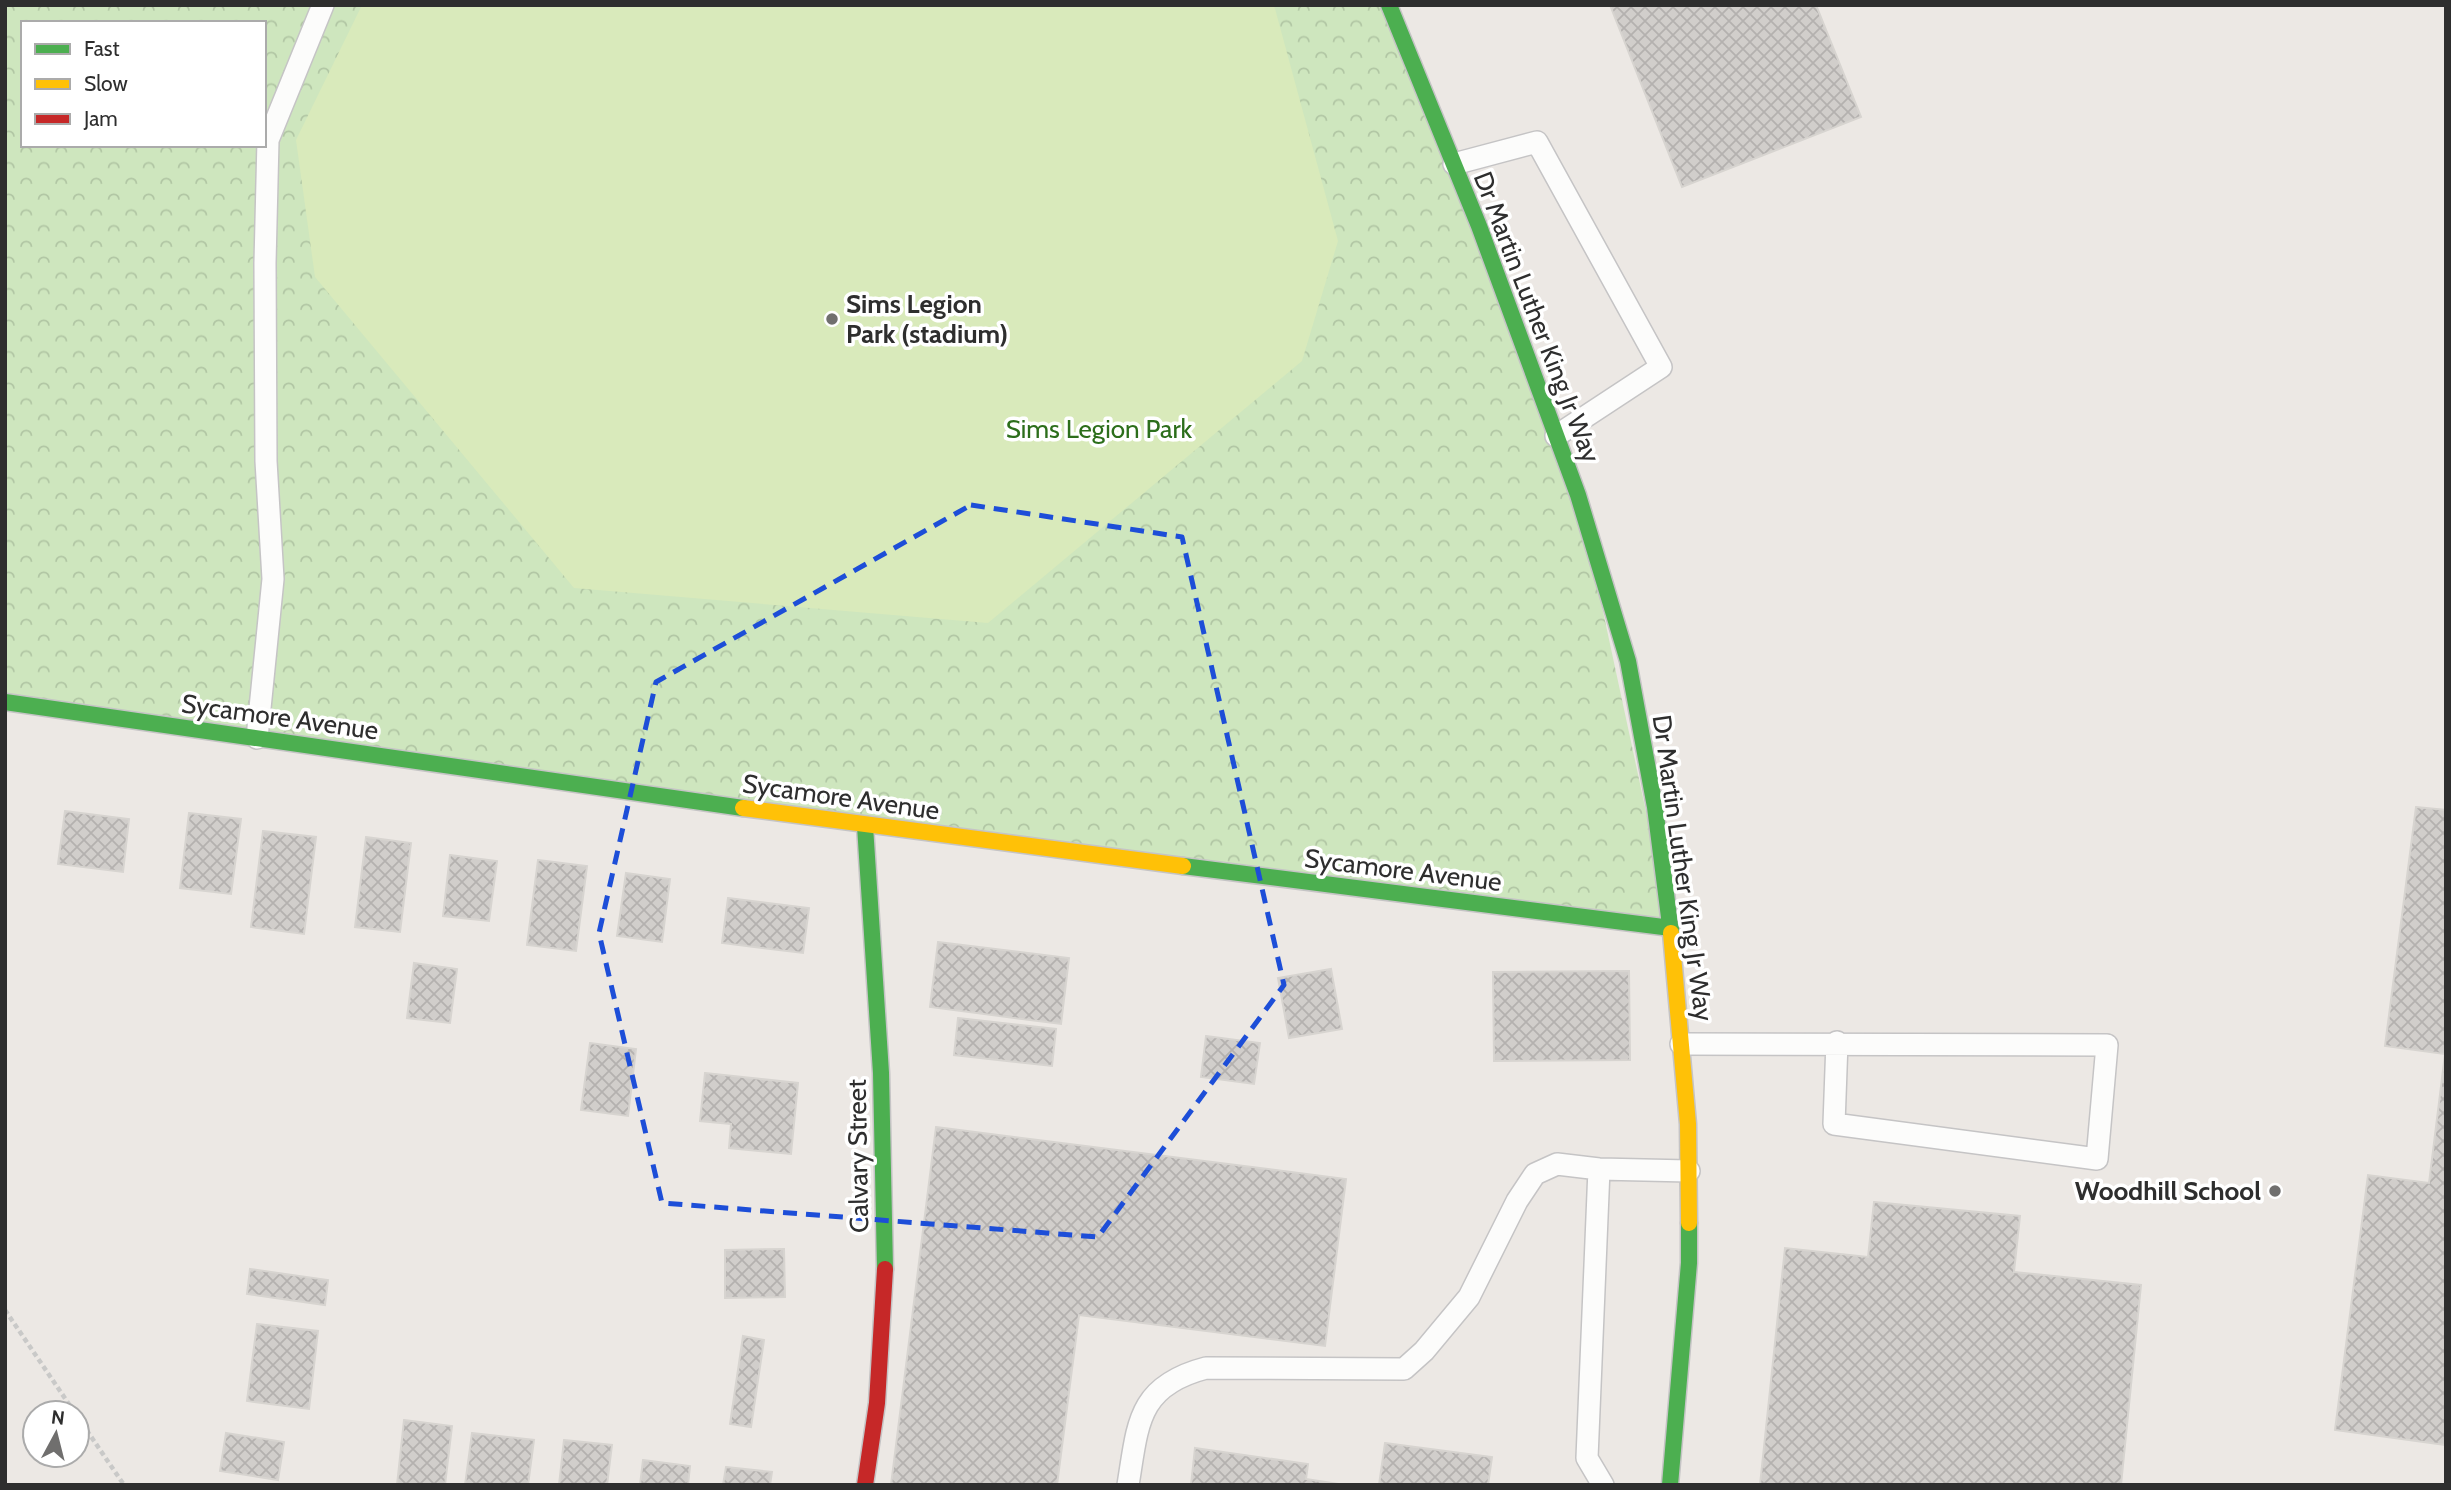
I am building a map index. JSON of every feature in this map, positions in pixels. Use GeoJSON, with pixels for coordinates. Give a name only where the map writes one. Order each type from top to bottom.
{"type":"FeatureCollection","features":[{"type":"Feature","properties":{"kind":"street","name":"Dr Martin Luther King Jr Way"},"geometry":{"type":"LineString","coordinates":[[1389,5],[1454,164],[1578,495],[1628,661],[1655,807],[1671,929],[1689,1171],[1689,1263],[1670,1485]]}},
{"type":"Feature","properties":{"kind":"street","name":"Sycamore Avenue"},"geometry":{"type":"LineString","coordinates":[[5,702],[865,826],[1671,929]]}},
{"type":"Feature","properties":{"kind":"street","name":"Calvary Street"},"geometry":{"type":"LineString","coordinates":[[865,826],[883,1105],[885,1320],[881,1383],[865,1485]]}},
{"type":"Feature","properties":{"kind":"lane"},"geometry":{"type":"LineString","coordinates":[[257,738],[273,579],[266,435],[265,263],[268,141],[323,5]]}},
{"type":"Feature","properties":{"kind":"lane"},"geometry":{"type":"LineString","coordinates":[[1454,164],[1537,142],[1661,367],[1556,436]]}},
{"type":"Feature","properties":{"kind":"lane"},"geometry":{"type":"LineString","coordinates":[[1681,1044],[1837,1042],[2107,1045],[2097,1159],[1834,1124],[1837,1042]]}},
{"type":"Feature","properties":{"kind":"lane"},"geometry":{"type":"LineString","coordinates":[[1128,1485],[1135,1433],[1144,1409],[1161,1390],[1180,1375],[1206,1368],[1404,1369],[1424,1350],[1469,1297],[1517,1201],[1535,1174],[1557,1164],[1599,1169],[1689,1171]]}},
{"type":"Feature","properties":{"kind":"lane"},"geometry":{"type":"LineString","coordinates":[[1599,1169],[1587,1458],[1603,1485]]}},
{"type":"Feature","properties":{"kind":"path"},"geometry":{"type":"LineString","coordinates":[[5,1310],[66,1399]]}},
{"type":"Feature","properties":{"kind":"path"},"geometry":{"type":"LineString","coordinates":[[91,1436],[124,1485]]}},
{"type":"Feature","properties":{"kind":"highlighted area"},"geometry":{"type":"Polygon","coordinates":[[[971,505],[1182,537],[1284,985],[1098,1237],[662,1203],[599,933],[656,682],[971,505]]]}},
{"type":"Feature","properties":{"kind":"green space","name":"Sims Legion Park"},"geometry":{"type":"Polygon","coordinates":[[[5,5],[1389,5],[1578,495],[1671,928],[5,702],[5,5]]]}},
{"type":"Feature","properties":{"kind":"green space","name":"Sims Legion Park (stadium)"},"geometry":{"type":"Polygon","coordinates":[[[362,5],[1274,5],[1338,241],[1302,361],[988,623],[574,588],[315,277],[296,140],[362,5]]]}},
{"type":"Feature","properties":{"kind":"building"},"geometry":{"type":"Polygon","coordinates":[[[1610,5],[1816,5],[1861,117],[1682,187],[1610,5]]]}},
{"type":"Feature","properties":{"kind":"building"},"geometry":{"type":"Polygon","coordinates":[[[2416,807],[2446,810],[2446,1445],[2335,1430],[2368,1175],[2429,1183],[2445,1054],[2385,1046],[2416,807]]]}},
{"type":"Feature","properties":{"kind":"building"},"geometry":{"type":"Polygon","coordinates":[[[65,811],[129,819],[123,872],[58,864],[65,811]]]}},
{"type":"Feature","properties":{"kind":"building"},"geometry":{"type":"Polygon","coordinates":[[[189,813],[241,819],[231,894],[180,888],[189,813]]]}},
{"type":"Feature","properties":{"kind":"building"},"geometry":{"type":"Polygon","coordinates":[[[263,831],[316,837],[304,934],[251,927],[263,831]]]}},
{"type":"Feature","properties":{"kind":"building"},"geometry":{"type":"Polygon","coordinates":[[[366,837],[411,843],[400,932],[355,927],[366,837]]]}},
{"type":"Feature","properties":{"kind":"building"},"geometry":{"type":"Polygon","coordinates":[[[450,855],[497,861],[489,921],[443,916],[450,855]]]}},
{"type":"Feature","properties":{"kind":"building"},"geometry":{"type":"Polygon","coordinates":[[[538,860],[587,866],[576,951],[527,945],[538,860]]]}},
{"type":"Feature","properties":{"kind":"building"},"geometry":{"type":"Polygon","coordinates":[[[626,873],[670,879],[662,942],[617,936],[626,873]]]}},
{"type":"Feature","properties":{"kind":"building"},"geometry":{"type":"Polygon","coordinates":[[[728,898],[809,908],[803,953],[722,943],[728,898]]]}},
{"type":"Feature","properties":{"kind":"building"},"geometry":{"type":"Polygon","coordinates":[[[938,942],[1069,958],[1061,1024],[930,1007],[938,942]]]}},
{"type":"Feature","properties":{"kind":"building"},"geometry":{"type":"Polygon","coordinates":[[[414,963],[457,969],[450,1023],[407,1018],[414,963]]]}},
{"type":"Feature","properties":{"kind":"building"},"geometry":{"type":"Polygon","coordinates":[[[1331,969],[1342,1029],[1289,1038],[1278,978],[1331,969]]]}},
{"type":"Feature","properties":{"kind":"building"},"geometry":{"type":"Polygon","coordinates":[[[1629,971],[1630,1060],[1494,1061],[1493,972],[1629,971]]]}},
{"type":"Feature","properties":{"kind":"building"},"geometry":{"type":"Polygon","coordinates":[[[958,1018],[1056,1029],[1052,1066],[954,1055],[958,1018]]]}},
{"type":"Feature","properties":{"kind":"building"},"geometry":{"type":"Polygon","coordinates":[[[1206,1036],[1260,1043],[1254,1084],[1201,1077],[1206,1036]]]}},
{"type":"Feature","properties":{"kind":"building"},"geometry":{"type":"Polygon","coordinates":[[[590,1043],[636,1049],[628,1116],[581,1110],[590,1043]]]}},
{"type":"Feature","properties":{"kind":"building"},"geometry":{"type":"Polygon","coordinates":[[[705,1073],[798,1083],[791,1154],[729,1148],[731,1124],[700,1121],[705,1073]]]}},
{"type":"Feature","properties":{"kind":"building"},"geometry":{"type":"Polygon","coordinates":[[[936,1127],[1346,1179],[1325,1346],[1079,1315],[1057,1485],[891,1485],[936,1127]]]}},
{"type":"Feature","properties":{"kind":"building"},"geometry":{"type":"Polygon","coordinates":[[[1874,1202],[2020,1216],[2014,1272],[2141,1285],[2121,1485],[1760,1485],[1785,1248],[1868,1257],[1874,1202]]]}},
{"type":"Feature","properties":{"kind":"building"},"geometry":{"type":"Polygon","coordinates":[[[784,1249],[785,1297],[725,1298],[725,1250],[784,1249]]]}},
{"type":"Feature","properties":{"kind":"building"},"geometry":{"type":"Polygon","coordinates":[[[250,1269],[328,1280],[325,1305],[247,1294],[250,1269]]]}},
{"type":"Feature","properties":{"kind":"building"},"geometry":{"type":"Polygon","coordinates":[[[257,1324],[318,1331],[309,1409],[247,1401],[257,1324]]]}},
{"type":"Feature","properties":{"kind":"building"},"geometry":{"type":"Polygon","coordinates":[[[743,1336],[764,1340],[751,1427],[730,1424],[743,1336]]]}},
{"type":"Feature","properties":{"kind":"building"},"geometry":{"type":"Polygon","coordinates":[[[404,1420],[452,1426],[445,1485],[397,1485],[404,1420]]]}},
{"type":"Feature","properties":{"kind":"building"},"geometry":{"type":"Polygon","coordinates":[[[226,1433],[284,1442],[278,1480],[220,1471],[226,1433]]]}},
{"type":"Feature","properties":{"kind":"building"},"geometry":{"type":"Polygon","coordinates":[[[472,1433],[534,1440],[528,1485],[465,1485],[472,1433]]]}},
{"type":"Feature","properties":{"kind":"building"},"geometry":{"type":"Polygon","coordinates":[[[564,1440],[612,1445],[607,1485],[559,1485],[564,1440]]]}},
{"type":"Feature","properties":{"kind":"building"},"geometry":{"type":"Polygon","coordinates":[[[1385,1443],[1492,1457],[1488,1485],[1379,1485],[1385,1443]]]}},
{"type":"Feature","properties":{"kind":"building"},"geometry":{"type":"Polygon","coordinates":[[[1195,1448],[1308,1464],[1306,1479],[1345,1485],[1191,1485],[1195,1448]]]}},
{"type":"Feature","properties":{"kind":"building"},"geometry":{"type":"Polygon","coordinates":[[[643,1460],[690,1466],[688,1485],[640,1485],[643,1460]]]}},
{"type":"Feature","properties":{"kind":"building"},"geometry":{"type":"Polygon","coordinates":[[[726,1467],[772,1472],[770,1485],[723,1485],[726,1467]]]}},
{"type":"Feature","properties":{"kind":"traffic: fast"},"geometry":{"type":"LineString","coordinates":[[1389,5],[1479,226],[1578,495],[1628,661],[1655,807],[1671,933]]}},
{"type":"Feature","properties":{"kind":"traffic: fast"},"geometry":{"type":"LineString","coordinates":[[5,702],[743,808]]}},
{"type":"Feature","properties":{"kind":"traffic: fast"},"geometry":{"type":"LineString","coordinates":[[865,826],[881,1073],[885,1269]]}},
{"type":"Feature","properties":{"kind":"traffic: fast"},"geometry":{"type":"LineString","coordinates":[[1183,866],[1671,928]]}},
{"type":"Feature","properties":{"kind":"traffic: fast"},"geometry":{"type":"LineString","coordinates":[[1670,1485],[1689,1263],[1689,1223]]}},
{"type":"Feature","properties":{"kind":"traffic: slow"},"geometry":{"type":"LineString","coordinates":[[743,808],[1183,866]]}},
{"type":"Feature","properties":{"kind":"traffic: slow"},"geometry":{"type":"LineString","coordinates":[[1671,933],[1688,1124],[1689,1223]]}},
{"type":"Feature","properties":{"kind":"traffic: jam"},"geometry":{"type":"LineString","coordinates":[[865,1485],[877,1403],[885,1269]]}},
{"type":"Feature","properties":{"kind":"place","name":"Sims Legion Park (stadium)"},"geometry":{"type":"Point","coordinates":[832,319]}},
{"type":"Feature","properties":{"kind":"place","name":"Woodhill School"},"geometry":{"type":"Point","coordinates":[2275,1191]}}]}
